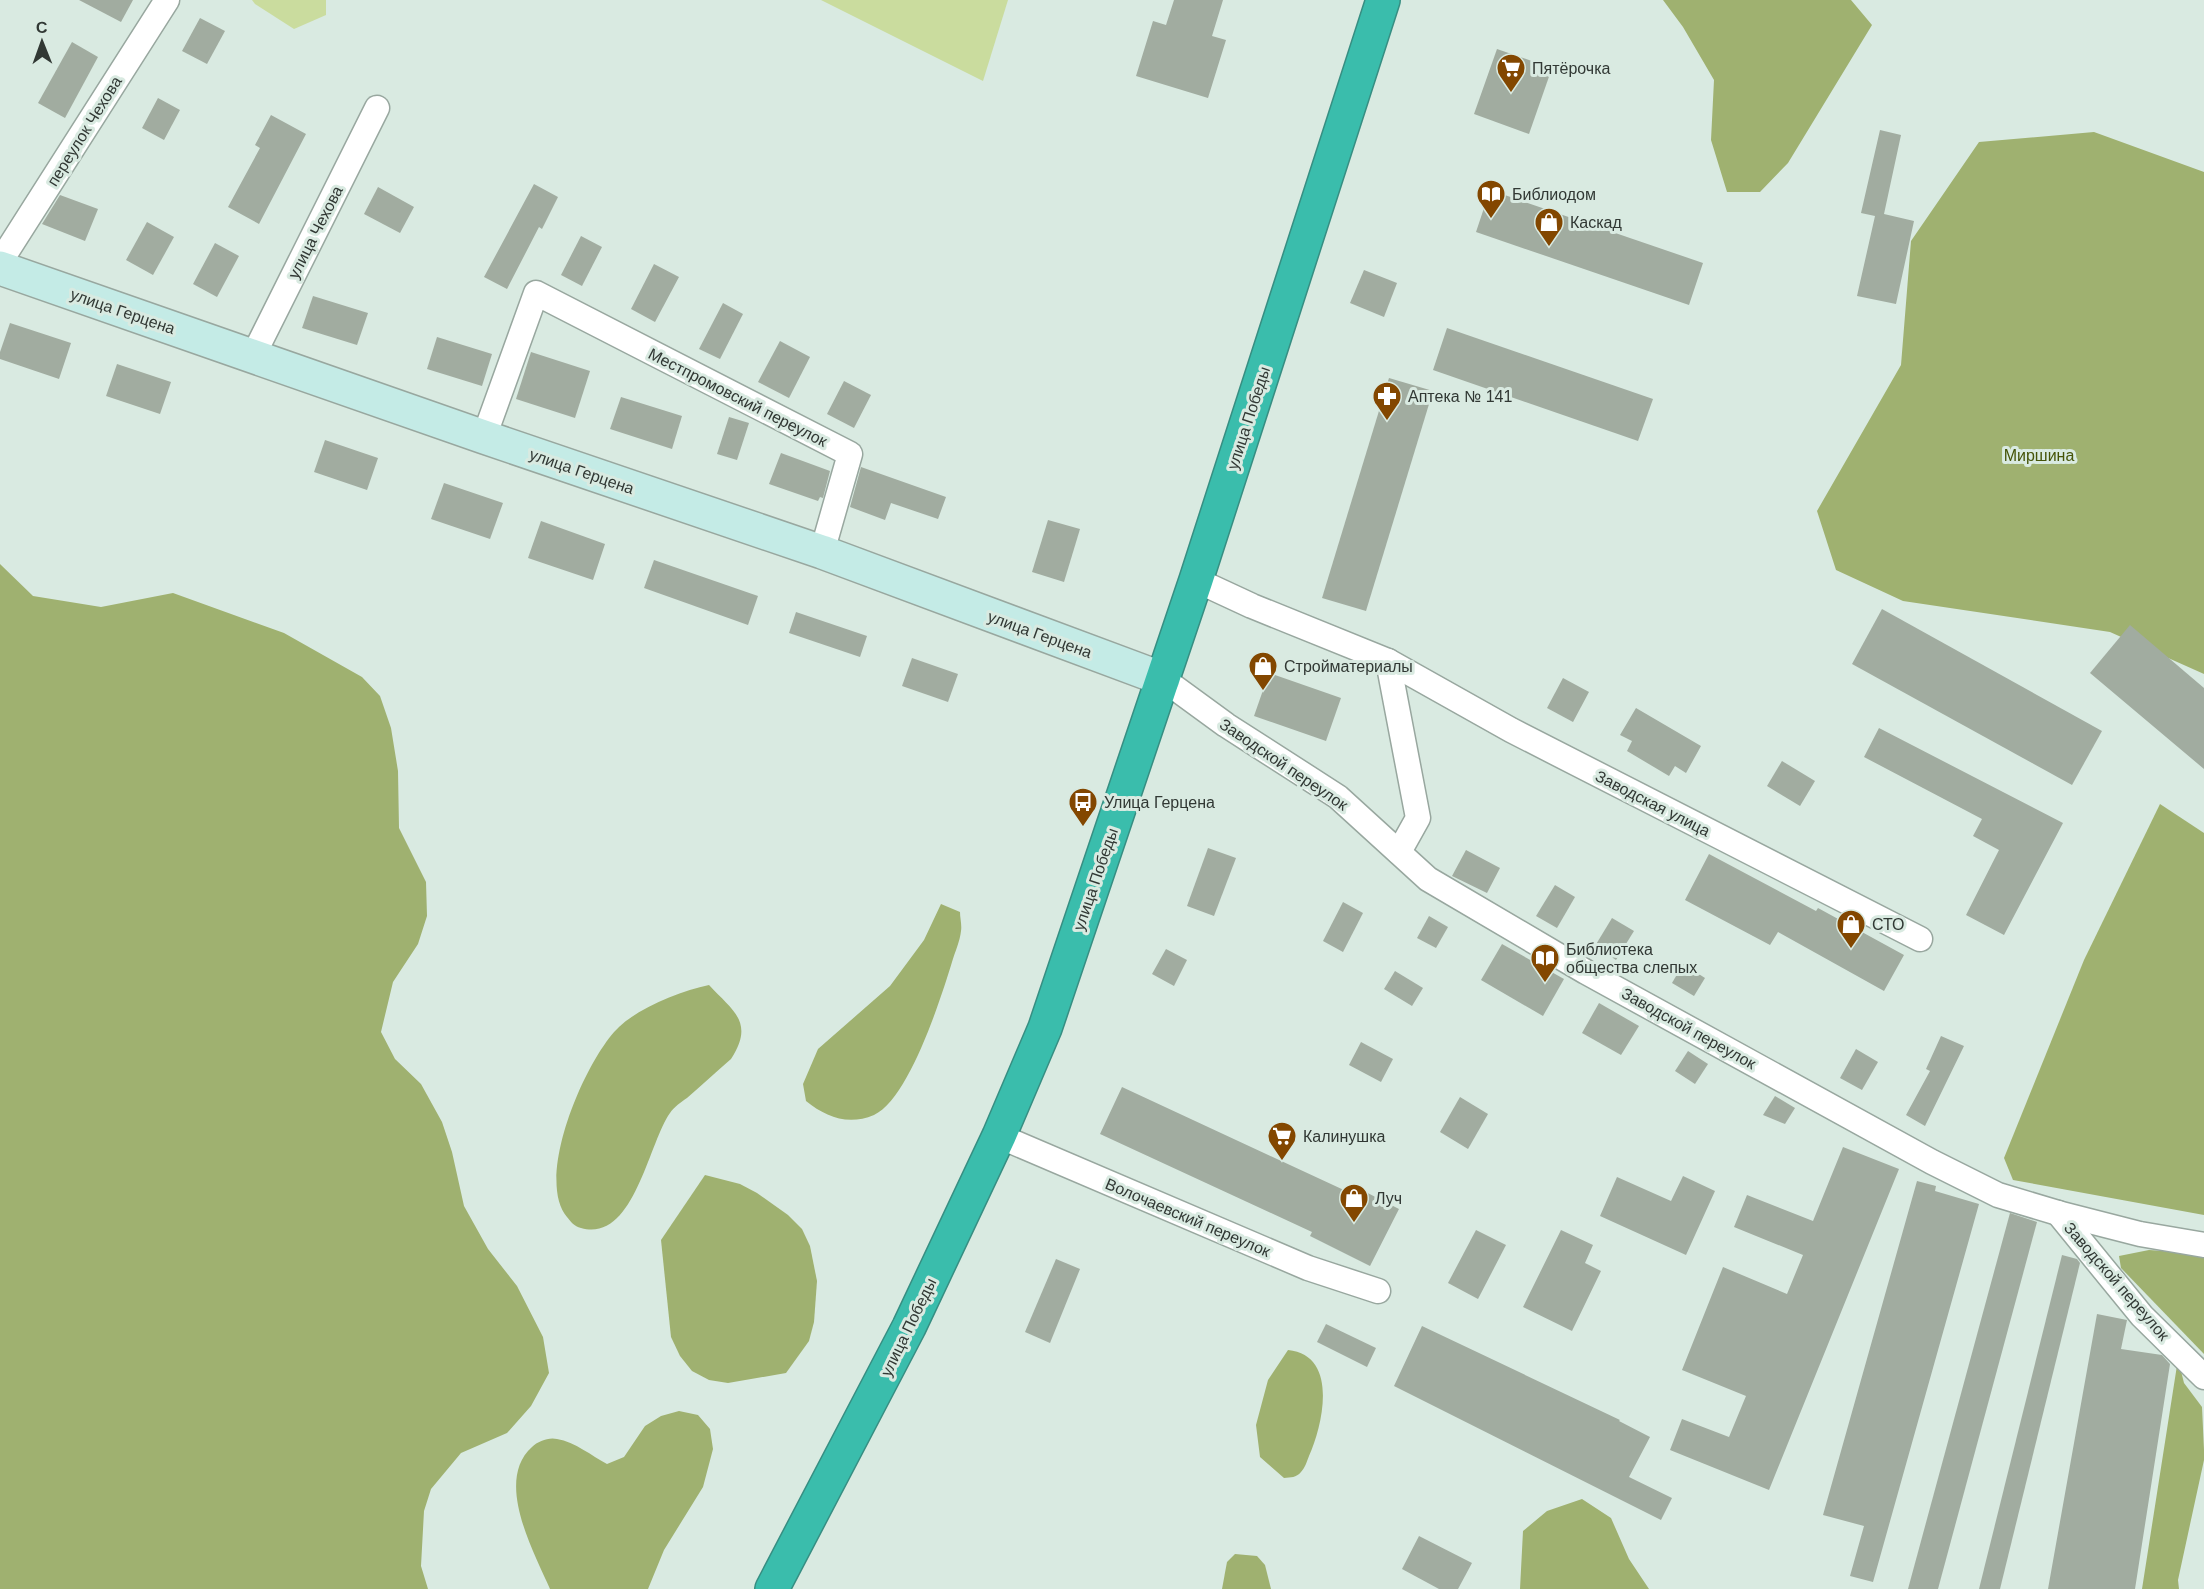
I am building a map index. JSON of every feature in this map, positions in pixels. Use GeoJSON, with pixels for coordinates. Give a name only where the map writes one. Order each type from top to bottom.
{"type":"FeatureCollection","features":[{"type":"Feature","properties":{"kind":"highway","name":"улица Победы"},"geometry":{"type":"LineString","coordinates":[[772,1589],[909,1327],[999,1136],[1045,1028],[1196,580],[1383,0]]}},
{"type":"Feature","properties":{"kind":"street","name":"переулок Чехова"},"geometry":{"type":"LineString","coordinates":[[0,262],[167,0]]}},
{"type":"Feature","properties":{"kind":"street","name":"улица Чехова"},"geometry":{"type":"LineString","coordinates":[[253,356],[377,108]]}},
{"type":"Feature","properties":{"kind":"street","name":"улица Герцена"},"geometry":{"type":"LineString","coordinates":[[0,268],[822,552],[1163,679]]}},
{"type":"Feature","properties":{"kind":"street","name":"Местпромовский переулок"},"geometry":{"type":"LineString","coordinates":[[484,437],[536,292],[850,454],[822,552]]}},
{"type":"Feature","properties":{"kind":"street","name":"Заводская улица"},"geometry":{"type":"LineString","coordinates":[[1196,580],[1252,606],[1388,661],[1511,730],[1920,939]]}},
{"type":"Feature","properties":{"kind":"street"},"geometry":{"type":"LineString","coordinates":[[1388,661],[1418,818],[1399,852]]}},
{"type":"Feature","properties":{"kind":"street","name":"Заводской переулок"},"geometry":{"type":"LineString","coordinates":[[1163,679],[1226,725],[1338,797],[1428,879],[1586,972],[1911,1151],[1998,1195],[2058,1213],[2142,1316],[2204,1377]]}},
{"type":"Feature","properties":{"kind":"street","name":"Волочаевский переулок"},"geometry":{"type":"LineString","coordinates":[[999,1136],[1308,1268],[1378,1291]]}},
{"type":"Feature","properties":{"kind":"street"},"geometry":{"type":"LineString","coordinates":[[2058,1213],[2140,1234],[2204,1245]]}},
{"type":"Feature","properties":{"kind":"green space"},"geometry":{"type":"Polygon","coordinates":[[[252,0],[326,0],[326,15],[294,29],[252,0]]]}},
{"type":"Feature","properties":{"kind":"green space"},"geometry":{"type":"Polygon","coordinates":[[[821,0],[1008,0],[983,81],[821,0]]]}},
{"type":"Feature","properties":{"kind":"green space"},"geometry":{"type":"Polygon","coordinates":[[[1663,0],[1851,0],[1872,25],[1788,163],[1760,192],[1727,192],[1711,140],[1714,80],[1683,27],[1663,0]]]}},
{"type":"Feature","properties":{"kind":"green space","name":"Миршина"},"geometry":{"type":"Polygon","coordinates":[[[2094,132],[2204,172],[2204,674],[2110,632],[1903,601],[1836,570],[1817,511],[1901,365],[1911,241],[1979,142],[2094,132]]]}},
{"type":"Feature","properties":{"kind":"green space"},"geometry":{"type":"Polygon","coordinates":[[[0,564],[33,596],[101,607],[173,593],[284,633],[362,677],[380,696],[391,728],[398,771],[399,828],[426,882],[427,916],[418,944],[393,982],[381,1032],[395,1059],[421,1084],[442,1122],[452,1152],[464,1206],[488,1249],[517,1286],[543,1337],[549,1373],[531,1406],[507,1433],[461,1453],[431,1489],[424,1511],[421,1566],[428,1589],[0,1589],[0,564]]]}},
{"type":"Feature","properties":{"kind":"green space"},"geometry":{"type":"Polygon","coordinates":[[[2160,804],[2204,833],[2204,1215],[2013,1180],[2004,1158],[2084,960],[2160,804]]]}},
{"type":"Feature","properties":{"kind":"green space"},"geometry":{"type":"Polygon","coordinates":[[[941,904],[960,912],[959,943],[932,1022],[911,1069],[887,1105],[874,1115],[846,1120],[821,1111],[806,1101],[803,1084],[818,1049],[890,986],[924,940],[941,904]]]}},
{"type":"Feature","properties":{"kind":"green space"},"geometry":{"type":"Polygon","coordinates":[[[709,985],[733,1010],[741,1026],[738,1046],[731,1059],[670,1113],[637,1188],[627,1206],[614,1221],[599,1229],[576,1226],[567,1217],[558,1199],[557,1175],[560,1148],[568,1119],[592,1064],[619,1027],[638,1013],[686,991],[709,985]]]}},
{"type":"Feature","properties":{"kind":"green space"},"geometry":{"type":"Polygon","coordinates":[[[705,1175],[740,1184],[757,1193],[788,1215],[802,1229],[810,1246],[817,1281],[814,1322],[809,1341],[786,1373],[728,1383],[709,1380],[692,1371],[680,1356],[671,1337],[661,1240],[705,1175]]]}},
{"type":"Feature","properties":{"kind":"green space"},"geometry":{"type":"Polygon","coordinates":[[[2149,1250],[2204,1254],[2204,1354],[2121,1268],[2119,1256],[2149,1250]]]}},
{"type":"Feature","properties":{"kind":"green space"},"geometry":{"type":"Polygon","coordinates":[[[1288,1350],[1304,1355],[1315,1364],[1321,1378],[1323,1393],[1319,1427],[1306,1464],[1297,1475],[1284,1478],[1260,1457],[1256,1425],[1268,1380],[1288,1350]]]}},
{"type":"Feature","properties":{"kind":"green space"},"geometry":{"type":"Polygon","coordinates":[[[2178,1359],[2184,1383],[2202,1407],[2204,1460],[2178,1580],[2179,1589],[2142,1589],[2178,1359]]]}},
{"type":"Feature","properties":{"kind":"green space"},"geometry":{"type":"Polygon","coordinates":[[[679,1411],[698,1415],[710,1429],[713,1449],[703,1487],[664,1550],[648,1589],[550,1589],[527,1537],[521,1517],[517,1497],[517,1478],[521,1461],[534,1445],[544,1440],[554,1439],[577,1446],[607,1464],[624,1457],[645,1426],[661,1416],[679,1411]]]}},
{"type":"Feature","properties":{"kind":"green space"},"geometry":{"type":"Polygon","coordinates":[[[1582,1499],[1611,1518],[1629,1559],[1649,1589],[1520,1589],[1523,1531],[1547,1511],[1582,1499]]]}},
{"type":"Feature","properties":{"kind":"green space"},"geometry":{"type":"Polygon","coordinates":[[[1235,1554],[1257,1556],[1265,1565],[1271,1589],[1222,1589],[1227,1562],[1235,1554]]]}},
{"type":"Feature","properties":{"kind":"building"},"geometry":{"type":"Polygon","coordinates":[[[79,0],[133,0],[121,22],[79,0]]]}},
{"type":"Feature","properties":{"kind":"building"},"geometry":{"type":"Polygon","coordinates":[[[1174,0],[1223,0],[1212,36],[1226,40],[1208,98],[1136,76],[1153,21],[1166,25],[1174,0]]]}},
{"type":"Feature","properties":{"kind":"building"},"geometry":{"type":"Polygon","coordinates":[[[200,18],[225,31],[207,64],[182,51],[200,18]]]}},
{"type":"Feature","properties":{"kind":"building"},"geometry":{"type":"Polygon","coordinates":[[[72,42],[98,57],[65,118],[38,103],[72,42]]]}},
{"type":"Feature","properties":{"kind":"building"},"geometry":{"type":"Polygon","coordinates":[[[1497,49],[1552,68],[1529,134],[1474,114],[1497,49]]]}},
{"type":"Feature","properties":{"kind":"building"},"geometry":{"type":"Polygon","coordinates":[[[158,98],[180,110],[164,140],[142,128],[158,98]]]}},
{"type":"Feature","properties":{"kind":"building"},"geometry":{"type":"Polygon","coordinates":[[[271,115],[306,134],[259,224],[228,207],[260,148],[255,145],[271,115]]]}},
{"type":"Feature","properties":{"kind":"building"},"geometry":{"type":"Polygon","coordinates":[[[1880,130],[1901,135],[1884,214],[1914,221],[1896,304],[1857,296],[1875,216],[1861,213],[1880,130]]]}},
{"type":"Feature","properties":{"kind":"building"},"geometry":{"type":"Polygon","coordinates":[[[534,184],[558,197],[542,229],[539,227],[507,289],[484,277],[534,184]]]}},
{"type":"Feature","properties":{"kind":"building"},"geometry":{"type":"Polygon","coordinates":[[[378,187],[414,207],[400,233],[364,214],[378,187]]]}},
{"type":"Feature","properties":{"kind":"building"},"geometry":{"type":"Polygon","coordinates":[[[1490,190],[1703,263],[1689,305],[1476,232],[1490,190]]]}},
{"type":"Feature","properties":{"kind":"building"},"geometry":{"type":"Polygon","coordinates":[[[60,195],[98,209],[85,241],[42,224],[60,195]]]}},
{"type":"Feature","properties":{"kind":"building"},"geometry":{"type":"Polygon","coordinates":[[[147,222],[174,237],[153,275],[126,260],[147,222]]]}},
{"type":"Feature","properties":{"kind":"building"},"geometry":{"type":"Polygon","coordinates":[[[581,236],[602,247],[582,286],[561,275],[581,236]]]}},
{"type":"Feature","properties":{"kind":"building"},"geometry":{"type":"Polygon","coordinates":[[[215,243],[239,256],[217,297],[193,284],[215,243]]]}},
{"type":"Feature","properties":{"kind":"building"},"geometry":{"type":"Polygon","coordinates":[[[654,264],[679,277],[655,322],[631,309],[654,264]]]}},
{"type":"Feature","properties":{"kind":"building"},"geometry":{"type":"Polygon","coordinates":[[[1364,270],[1397,283],[1384,317],[1350,303],[1364,270]]]}},
{"type":"Feature","properties":{"kind":"building"},"geometry":{"type":"Polygon","coordinates":[[[313,296],[368,313],[357,345],[302,328],[313,296]]]}},
{"type":"Feature","properties":{"kind":"building"},"geometry":{"type":"Polygon","coordinates":[[[723,303],[743,314],[720,359],[699,349],[723,303]]]}},
{"type":"Feature","properties":{"kind":"building"},"geometry":{"type":"Polygon","coordinates":[[[10,323],[71,343],[59,379],[0,359],[0,352],[10,323]]]}},
{"type":"Feature","properties":{"kind":"building"},"geometry":{"type":"Polygon","coordinates":[[[1447,328],[1653,399],[1638,441],[1433,370],[1447,328]]]}},
{"type":"Feature","properties":{"kind":"building"},"geometry":{"type":"Polygon","coordinates":[[[437,337],[492,354],[482,386],[427,369],[437,337]]]}},
{"type":"Feature","properties":{"kind":"building"},"geometry":{"type":"Polygon","coordinates":[[[780,341],[810,357],[789,398],[758,382],[780,341]]]}},
{"type":"Feature","properties":{"kind":"building"},"geometry":{"type":"Polygon","coordinates":[[[531,352],[590,371],[575,418],[516,399],[531,352]]]}},
{"type":"Feature","properties":{"kind":"building"},"geometry":{"type":"Polygon","coordinates":[[[117,364],[171,382],[160,414],[106,396],[117,364]]]}},
{"type":"Feature","properties":{"kind":"building"},"geometry":{"type":"Polygon","coordinates":[[[1389,378],[1433,391],[1366,611],[1322,598],[1389,378]]]}},
{"type":"Feature","properties":{"kind":"building"},"geometry":{"type":"Polygon","coordinates":[[[844,381],[871,395],[854,428],[827,414],[844,381]]]}},
{"type":"Feature","properties":{"kind":"building"},"geometry":{"type":"Polygon","coordinates":[[[621,397],[682,416],[672,449],[610,429],[621,397]]]}},
{"type":"Feature","properties":{"kind":"building"},"geometry":{"type":"Polygon","coordinates":[[[729,417],[749,423],[737,460],[717,454],[729,417]]]}},
{"type":"Feature","properties":{"kind":"building"},"geometry":{"type":"Polygon","coordinates":[[[325,440],[378,458],[367,490],[314,472],[325,440]]]}},
{"type":"Feature","properties":{"kind":"building"},"geometry":{"type":"Polygon","coordinates":[[[781,453],[830,471],[823,498],[820,497],[818,501],[769,484],[781,453]]]}},
{"type":"Feature","properties":{"kind":"building"},"geometry":{"type":"Polygon","coordinates":[[[861,467],[946,497],[938,519],[891,503],[885,520],[850,507],[861,467]]]}},
{"type":"Feature","properties":{"kind":"building"},"geometry":{"type":"Polygon","coordinates":[[[444,483],[503,503],[490,539],[431,519],[444,483]]]}},
{"type":"Feature","properties":{"kind":"building"},"geometry":{"type":"Polygon","coordinates":[[[1048,520],[1080,529],[1064,582],[1032,572],[1048,520]]]}},
{"type":"Feature","properties":{"kind":"building"},"geometry":{"type":"Polygon","coordinates":[[[541,521],[605,544],[593,580],[528,558],[541,521]]]}},
{"type":"Feature","properties":{"kind":"building"},"geometry":{"type":"Polygon","coordinates":[[[654,560],[758,596],[748,625],[644,588],[654,560]]]}},
{"type":"Feature","properties":{"kind":"building"},"geometry":{"type":"Polygon","coordinates":[[[1882,609],[2102,731],[2072,785],[1852,664],[1882,609]]]}},
{"type":"Feature","properties":{"kind":"building"},"geometry":{"type":"Polygon","coordinates":[[[796,612],[867,636],[860,657],[789,633],[796,612]]]}},
{"type":"Feature","properties":{"kind":"building"},"geometry":{"type":"Polygon","coordinates":[[[2130,625],[2204,688],[2204,769],[2090,673],[2130,625]]]}},
{"type":"Feature","properties":{"kind":"building"},"geometry":{"type":"Polygon","coordinates":[[[912,658],[958,674],[948,702],[902,686],[912,658]]]}},
{"type":"Feature","properties":{"kind":"building"},"geometry":{"type":"Polygon","coordinates":[[[1269,673],[1341,698],[1326,741],[1254,716],[1269,673]]]}},
{"type":"Feature","properties":{"kind":"building"},"geometry":{"type":"Polygon","coordinates":[[[1563,678],[1589,692],[1573,722],[1547,708],[1563,678]]]}},
{"type":"Feature","properties":{"kind":"building"},"geometry":{"type":"Polygon","coordinates":[[[1636,708],[1701,746],[1686,773],[1675,766],[1669,776],[1627,751],[1632,741],[1620,735],[1636,708]]]}},
{"type":"Feature","properties":{"kind":"building"},"geometry":{"type":"Polygon","coordinates":[[[1879,728],[2063,823],[2004,935],[1966,915],[1999,850],[1973,836],[1982,819],[1864,757],[1879,728]]]}},
{"type":"Feature","properties":{"kind":"building"},"geometry":{"type":"Polygon","coordinates":[[[1782,761],[1815,781],[1800,806],[1767,786],[1782,761]]]}},
{"type":"Feature","properties":{"kind":"building"},"geometry":{"type":"Polygon","coordinates":[[[1208,848],[1236,858],[1214,916],[1187,906],[1208,848]]]}},
{"type":"Feature","properties":{"kind":"building"},"geometry":{"type":"Polygon","coordinates":[[[1466,850],[1500,868],[1487,893],[1452,876],[1466,850]]]}},
{"type":"Feature","properties":{"kind":"building"},"geometry":{"type":"Polygon","coordinates":[[[1709,854],[1816,911],[1818,908],[1904,955],[1884,991],[1778,932],[1770,945],[1685,900],[1709,854]]]}},
{"type":"Feature","properties":{"kind":"building"},"geometry":{"type":"Polygon","coordinates":[[[1555,885],[1575,897],[1557,928],[1536,916],[1555,885]]]}},
{"type":"Feature","properties":{"kind":"building"},"geometry":{"type":"Polygon","coordinates":[[[1343,902],[1363,913],[1343,952],[1323,941],[1343,902]]]}},
{"type":"Feature","properties":{"kind":"building"},"geometry":{"type":"Polygon","coordinates":[[[1429,916],[1448,927],[1436,948],[1417,938],[1429,916]]]}},
{"type":"Feature","properties":{"kind":"building"},"geometry":{"type":"Polygon","coordinates":[[[1612,918],[1634,931],[1616,960],[1595,946],[1612,918]]]}},
{"type":"Feature","properties":{"kind":"building"},"geometry":{"type":"Polygon","coordinates":[[[1502,944],[1564,979],[1543,1016],[1481,980],[1502,944]]]}},
{"type":"Feature","properties":{"kind":"building"},"geometry":{"type":"Polygon","coordinates":[[[1166,949],[1187,960],[1174,986],[1152,974],[1166,949]]]}},
{"type":"Feature","properties":{"kind":"building"},"geometry":{"type":"Polygon","coordinates":[[[1683,964],[1705,978],[1694,996],[1672,983],[1683,964]]]}},
{"type":"Feature","properties":{"kind":"building"},"geometry":{"type":"Polygon","coordinates":[[[1395,971],[1423,988],[1412,1006],[1384,989],[1395,971]]]}},
{"type":"Feature","properties":{"kind":"building"},"geometry":{"type":"Polygon","coordinates":[[[1599,1003],[1639,1026],[1621,1055],[1582,1033],[1599,1003]]]}},
{"type":"Feature","properties":{"kind":"building"},"geometry":{"type":"Polygon","coordinates":[[[1941,1036],[1964,1046],[1925,1126],[1906,1115],[1930,1071],[1926,1069],[1941,1036]]]}},
{"type":"Feature","properties":{"kind":"building"},"geometry":{"type":"Polygon","coordinates":[[[1361,1042],[1393,1059],[1381,1082],[1349,1065],[1361,1042]]]}},
{"type":"Feature","properties":{"kind":"building"},"geometry":{"type":"Polygon","coordinates":[[[1856,1049],[1878,1062],[1862,1090],[1840,1078],[1856,1049]]]}},
{"type":"Feature","properties":{"kind":"building"},"geometry":{"type":"Polygon","coordinates":[[[1688,1051],[1708,1064],[1695,1084],[1675,1071],[1688,1051]]]}},
{"type":"Feature","properties":{"kind":"building"},"geometry":{"type":"Polygon","coordinates":[[[1122,1087],[1346,1191],[1350,1184],[1399,1209],[1370,1266],[1310,1236],[1312,1232],[1100,1134],[1122,1087]]]}},
{"type":"Feature","properties":{"kind":"building"},"geometry":{"type":"Polygon","coordinates":[[[1775,1096],[1795,1108],[1785,1124],[1763,1115],[1775,1096]]]}},
{"type":"Feature","properties":{"kind":"building"},"geometry":{"type":"Polygon","coordinates":[[[1460,1097],[1488,1114],[1468,1149],[1440,1132],[1460,1097]]]}},
{"type":"Feature","properties":{"kind":"building"},"geometry":{"type":"Polygon","coordinates":[[[1843,1147],[1899,1169],[1769,1490],[1670,1450],[1682,1419],[1729,1437],[1746,1396],[1682,1370],[1723,1267],[1787,1294],[1803,1255],[1734,1227],[1747,1195],[1813,1221],[1843,1147]]]}},
{"type":"Feature","properties":{"kind":"building"},"geometry":{"type":"Polygon","coordinates":[[[1683,1176],[1715,1191],[1686,1255],[1600,1216],[1617,1177],[1671,1201],[1683,1176]]]}},
{"type":"Feature","properties":{"kind":"building"},"geometry":{"type":"Polygon","coordinates":[[[1917,1181],[1936,1186],[1935,1191],[1979,1204],[1873,1582],[1850,1576],[1864,1526],[1823,1515],[1917,1181]]]}},
{"type":"Feature","properties":{"kind":"building"},"geometry":{"type":"Polygon","coordinates":[[[2010,1213],[2037,1222],[1938,1589],[1908,1589],[2010,1213]]]}},
{"type":"Feature","properties":{"kind":"building"},"geometry":{"type":"Polygon","coordinates":[[[1476,1230],[1506,1245],[1478,1299],[1448,1283],[1476,1230]]]}},
{"type":"Feature","properties":{"kind":"building"},"geometry":{"type":"Polygon","coordinates":[[[1561,1230],[1593,1245],[1585,1263],[1601,1271],[1572,1331],[1523,1307],[1561,1230]]]}},
{"type":"Feature","properties":{"kind":"building"},"geometry":{"type":"Polygon","coordinates":[[[2062,1255],[2077,1259],[2080,1263],[2000,1589],[1979,1589],[2062,1255]]]}},
{"type":"Feature","properties":{"kind":"building"},"geometry":{"type":"Polygon","coordinates":[[[1056,1259],[1080,1269],[1050,1343],[1025,1332],[1056,1259]]]}},
{"type":"Feature","properties":{"kind":"building"},"geometry":{"type":"Polygon","coordinates":[[[2097,1314],[2127,1320],[2121,1349],[2162,1355],[2170,1364],[2135,1589],[2048,1589],[2097,1314]]]}},
{"type":"Feature","properties":{"kind":"building"},"geometry":{"type":"Polygon","coordinates":[[[1326,1324],[1376,1348],[1367,1367],[1317,1342],[1326,1324]]]}},
{"type":"Feature","properties":{"kind":"building"},"geometry":{"type":"Polygon","coordinates":[[[1422,1326],[1620,1420],[1650,1437],[1629,1477],[1672,1498],[1661,1520],[1394,1386],[1422,1326]]]}},
{"type":"Feature","properties":{"kind":"building"},"geometry":{"type":"Polygon","coordinates":[[[1419,1536],[1472,1563],[1458,1589],[1439,1589],[1402,1569],[1419,1536]]]}},
{"type":"Feature","properties":{"kind":"place","name":"Пятёрочка"},"geometry":{"type":"Point","coordinates":[1511,94]}},
{"type":"Feature","properties":{"kind":"place","name":"Библиодом"},"geometry":{"type":"Point","coordinates":[1491,220]}},
{"type":"Feature","properties":{"kind":"place","name":"Каскад"},"geometry":{"type":"Point","coordinates":[1549,248]}},
{"type":"Feature","properties":{"kind":"place","name":"Аптека № 141"},"geometry":{"type":"Point","coordinates":[1387,422]}},
{"type":"Feature","properties":{"kind":"place","name":"Стройматериалы"},"geometry":{"type":"Point","coordinates":[1263,692]}},
{"type":"Feature","properties":{"kind":"place","name":"Улица Герцена"},"geometry":{"type":"Point","coordinates":[1083,828]}},
{"type":"Feature","properties":{"kind":"place","name":"СТО"},"geometry":{"type":"Point","coordinates":[1851,950]}},
{"type":"Feature","properties":{"kind":"place","name":"Библиотека общества слепых"},"geometry":{"type":"Point","coordinates":[1545,984]}},
{"type":"Feature","properties":{"kind":"place","name":"Калинушка"},"geometry":{"type":"Point","coordinates":[1282,1162]}},
{"type":"Feature","properties":{"kind":"place","name":"Луч"},"geometry":{"type":"Point","coordinates":[1354,1224]}}]}
